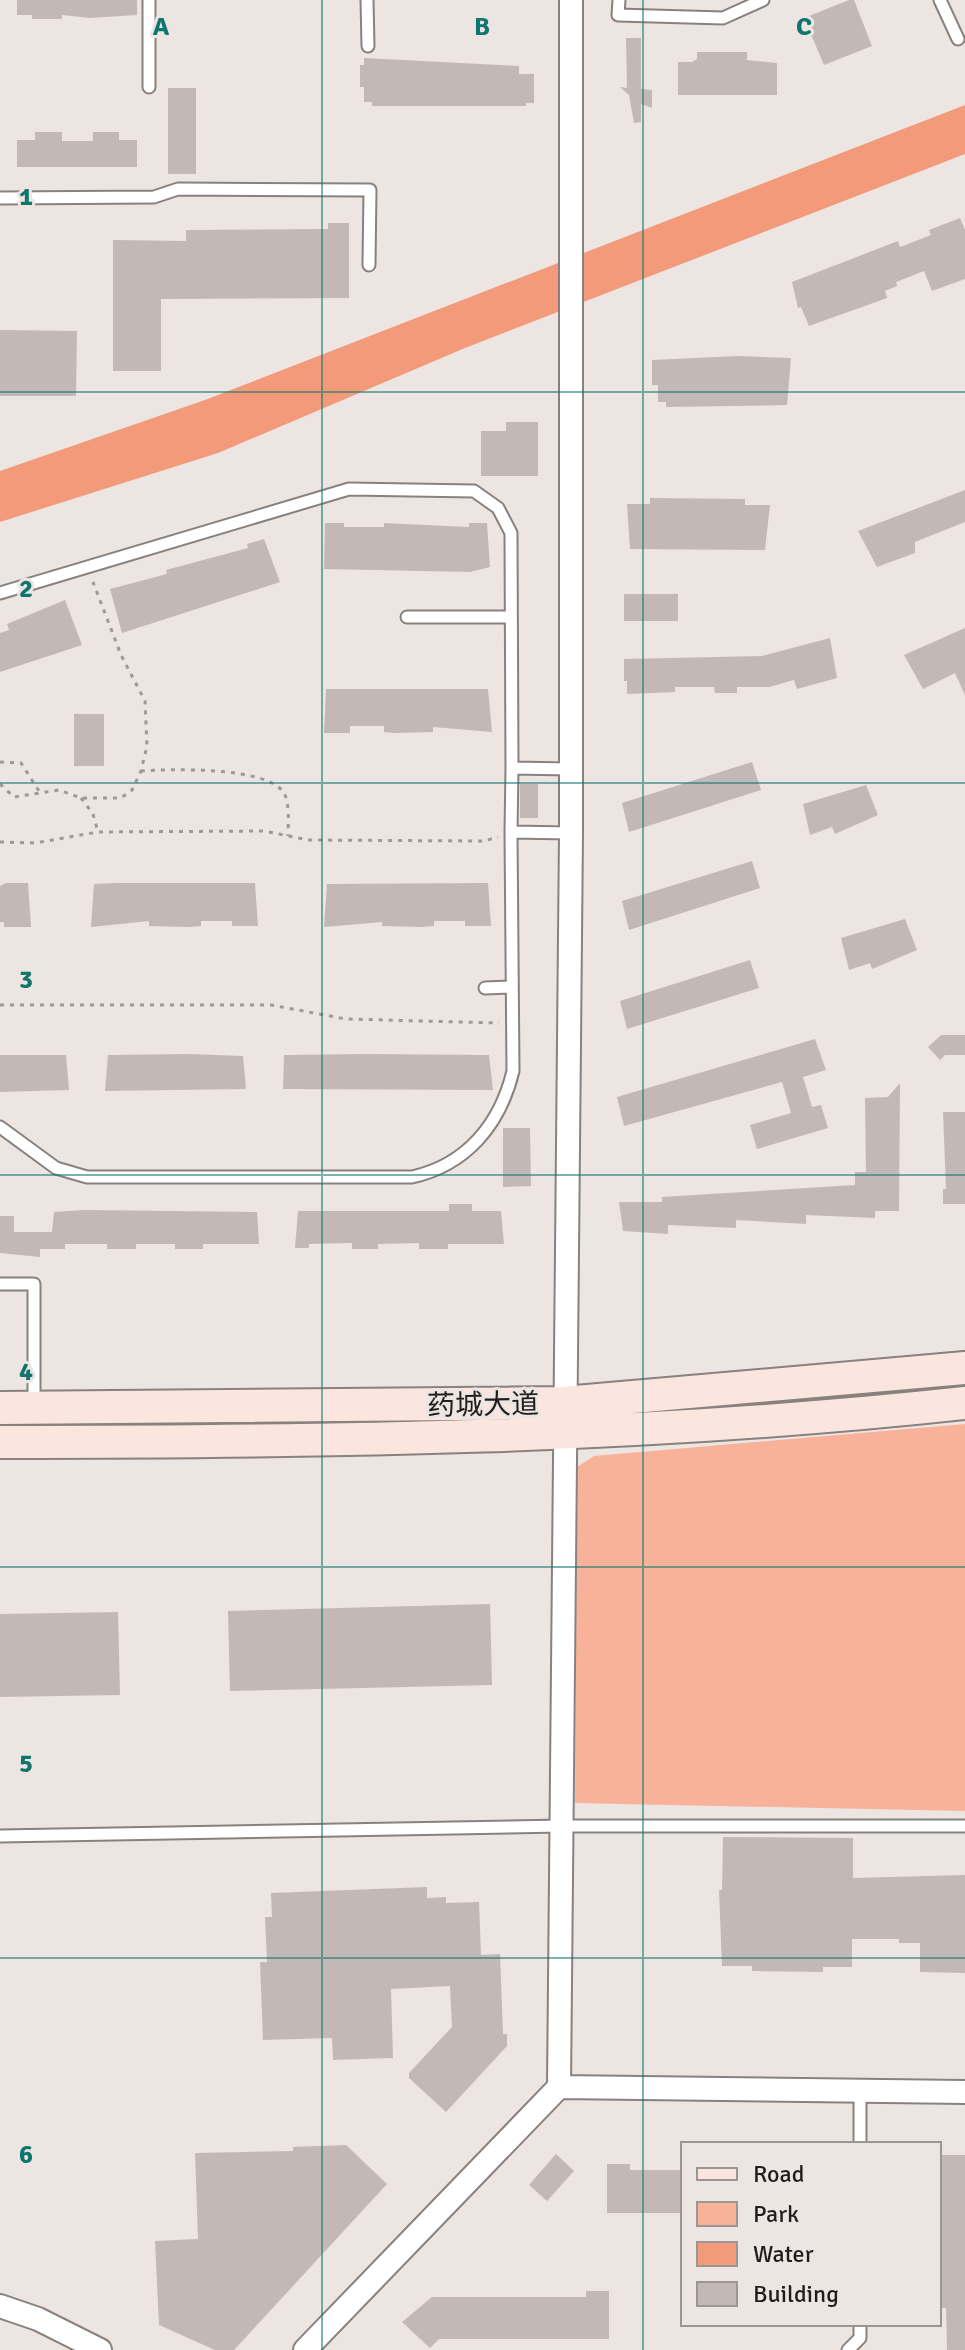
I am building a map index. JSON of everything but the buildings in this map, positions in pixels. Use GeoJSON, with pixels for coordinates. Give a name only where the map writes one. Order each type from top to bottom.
{"type":"FeatureCollection","features":[{"type":"Feature","properties":{"kind":"main road","name":"药城大道"},"geometry":{"type":"LineString","coordinates":[[0,1442],[564,1419],[965,1368]]}},
{"type":"Feature","properties":{"kind":"main road","name":"药城大道"},"geometry":{"type":"LineString","coordinates":[[0,1408],[564,1419],[817,1419],[965,1403]]}},
{"type":"Feature","properties":{"kind":"street"},"geometry":{"type":"LineString","coordinates":[[305,2350],[559,2087],[571,833],[568,338],[571,0]]}},
{"type":"Feature","properties":{"kind":"street"},"geometry":{"type":"LineString","coordinates":[[559,2087],[965,2092]]}},
{"type":"Feature","properties":{"kind":"street"},"geometry":{"type":"LineString","coordinates":[[0,2306],[38,2319],[100,2350]]}},
{"type":"Feature","properties":{"kind":"lane"},"geometry":{"type":"LineString","coordinates":[[149,0],[149,87]]}},
{"type":"Feature","properties":{"kind":"lane"},"geometry":{"type":"LineString","coordinates":[[367,0],[368,46]]}},
{"type":"Feature","properties":{"kind":"lane"},"geometry":{"type":"LineString","coordinates":[[619,0],[618,15],[723,18],[763,0]]}},
{"type":"Feature","properties":{"kind":"lane"},"geometry":{"type":"LineString","coordinates":[[940,0],[958,39]]}},
{"type":"Feature","properties":{"kind":"lane"},"geometry":{"type":"LineString","coordinates":[[0,198],[154,197],[178,189],[370,190],[369,265]]}},
{"type":"Feature","properties":{"kind":"lane"},"geometry":{"type":"LineString","coordinates":[[0,593],[349,489],[474,491],[498,508],[511,533],[513,1071],[508,1090],[491,1125],[449,1164],[412,1177],[87,1177],[56,1168],[0,1127]]}},
{"type":"Feature","properties":{"kind":"lane"},"geometry":{"type":"LineString","coordinates":[[407,617],[511,617]]}},
{"type":"Feature","properties":{"kind":"lane"},"geometry":{"type":"LineString","coordinates":[[512,768],[571,769]]}},
{"type":"Feature","properties":{"kind":"lane"},"geometry":{"type":"LineString","coordinates":[[511,832],[571,833]]}},
{"type":"Feature","properties":{"kind":"lane"},"geometry":{"type":"LineString","coordinates":[[485,988],[512,987]]}},
{"type":"Feature","properties":{"kind":"lane"},"geometry":{"type":"LineString","coordinates":[[0,1284],[34,1284],[34,1408]]}},
{"type":"Feature","properties":{"kind":"lane"},"geometry":{"type":"LineString","coordinates":[[0,1836],[562,1826],[965,1826]]}},
{"type":"Feature","properties":{"kind":"lane"},"geometry":{"type":"LineString","coordinates":[[860,2091],[860,2142]]}},
{"type":"Feature","properties":{"kind":"lane"},"geometry":{"type":"LineString","coordinates":[[848,2350],[860,2338],[860,2326]]}},
{"type":"Feature","properties":{"kind":"path"},"geometry":{"type":"LineString","coordinates":[[0,784],[14,797],[59,790],[81,798],[121,798],[132,790],[141,771],[147,746],[145,701],[121,655],[88,567]]}},
{"type":"Feature","properties":{"kind":"path"},"geometry":{"type":"LineString","coordinates":[[0,762],[21,763],[39,791]]}},
{"type":"Feature","properties":{"kind":"path"},"geometry":{"type":"LineString","coordinates":[[141,771],[190,767],[229,772],[279,787],[287,796],[288,836]]}},
{"type":"Feature","properties":{"kind":"path"},"geometry":{"type":"LineString","coordinates":[[81,798],[93,814],[98,832]]}},
{"type":"Feature","properties":{"kind":"path"},"geometry":{"type":"LineString","coordinates":[[0,842],[35,843],[98,832],[264,831],[308,840],[484,841],[511,832]]}},
{"type":"Feature","properties":{"kind":"path"},"geometry":{"type":"LineString","coordinates":[[0,1005],[271,1005],[346,1019],[513,1023]]}},
{"type":"Feature","properties":{"kind":"green space"},"geometry":{"type":"Polygon","coordinates":[[[965,1424],[965,1811],[575,1803],[577,1467],[594,1456],[965,1424]]]}},
{"type":"Feature","properties":{"kind":"water"},"geometry":{"type":"Polygon","coordinates":[[[965,105],[965,154],[465,348],[218,453],[0,522],[0,471],[205,400],[965,105]]]}}]}
